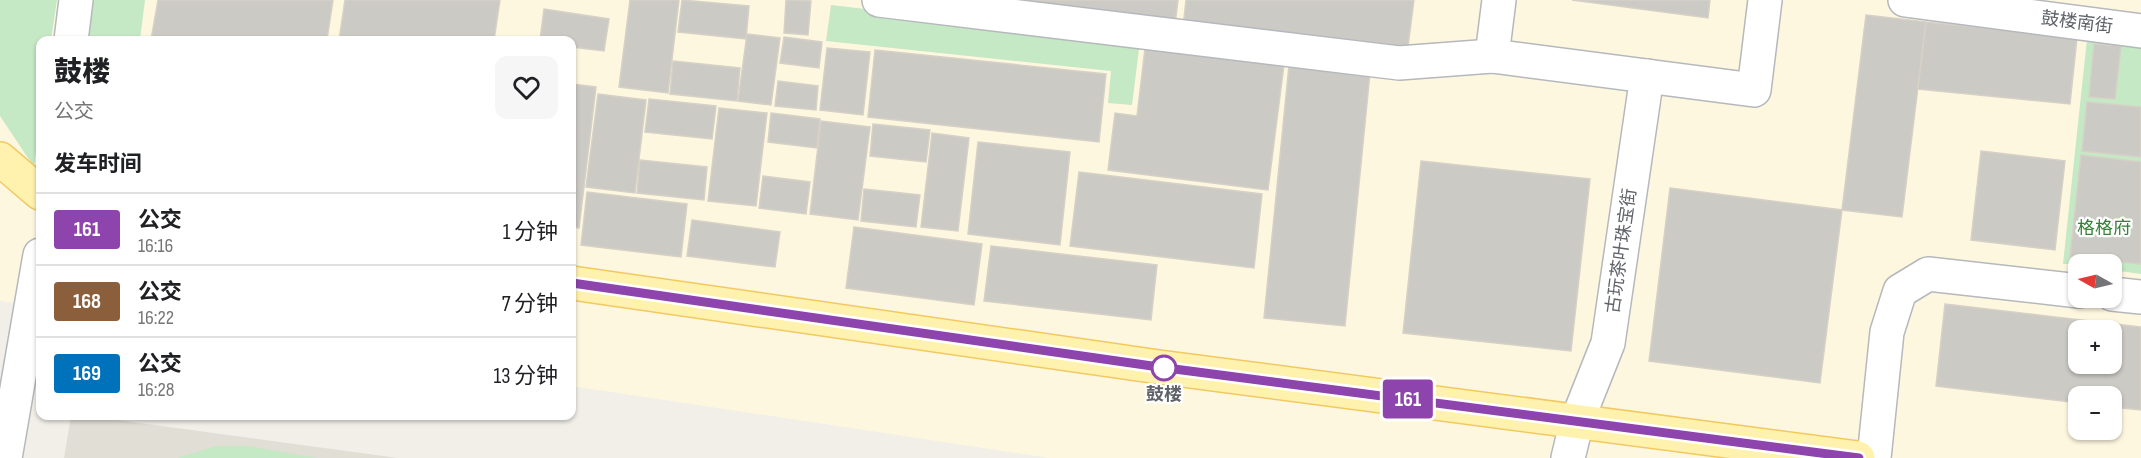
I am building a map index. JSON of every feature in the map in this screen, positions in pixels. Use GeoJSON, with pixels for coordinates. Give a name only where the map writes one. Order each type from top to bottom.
{"type":"FeatureCollection","features":[{"type":"Feature","properties":{"kind":"main road"},"geometry":{"type":"LineString","coordinates":[[0,159],[36,190]]}},
{"type":"Feature","properties":{"kind":"main road"},"geometry":{"type":"LineString","coordinates":[[576,284],[1159,367],[1858,458]]}},
{"type":"Feature","properties":{"kind":"street"},"geometry":{"type":"LineString","coordinates":[[72,36],[76,0]]}},
{"type":"Feature","properties":{"kind":"street"},"geometry":{"type":"LineString","coordinates":[[879,0],[1399,63],[1492,56],[1754,90],[1765,0]]}},
{"type":"Feature","properties":{"kind":"street"},"geometry":{"type":"LineString","coordinates":[[1492,56],[1499,0]]}},
{"type":"Feature","properties":{"kind":"street","name":"鼓楼南街"},"geometry":{"type":"LineString","coordinates":[[1905,0],[2141,31]]}},
{"type":"Feature","properties":{"kind":"street","name":"古玩茶叶珠宝街"},"geometry":{"type":"LineString","coordinates":[[1569,458],[1577,421],[1608,343],[1647,76]]}},
{"type":"Feature","properties":{"kind":"street"},"geometry":{"type":"LineString","coordinates":[[1874,458],[1887,332],[1900,291],[1928,274],[2068,290]]}},
{"type":"Feature","properties":{"kind":"street"},"geometry":{"type":"LineString","coordinates":[[5,458],[36,278]]}},
{"type":"Feature","properties":{"kind":"street"},"geometry":{"type":"LineString","coordinates":[[2122,295],[2141,297]]}},
{"type":"Feature","properties":{"kind":"shaded area"},"geometry":{"type":"Polygon","coordinates":[[[0,0],[2141,0],[2141,458],[1050,458],[576,387],[576,36],[36,36],[36,306],[0,301],[0,0]]]}},
{"type":"Feature","properties":{"kind":"shaded area"},"geometry":{"type":"Polygon","coordinates":[[[70,420],[118,420],[398,458],[64,458],[70,420]]]}},
{"type":"Feature","properties":{"kind":"green space"},"geometry":{"type":"Polygon","coordinates":[[[0,0],[57,0],[52,36],[36,36],[34,167],[0,116],[0,0]]]}},
{"type":"Feature","properties":{"kind":"green space"},"geometry":{"type":"Polygon","coordinates":[[[91,0],[145,0],[140,36],[86,36],[91,0]]]}},
{"type":"Feature","properties":{"kind":"green space"},"geometry":{"type":"Polygon","coordinates":[[[831,5],[1140,41],[1132,105],[1108,103],[1111,71],[826,41],[831,5]]]}},
{"type":"Feature","properties":{"kind":"green space","name":"格格府"},"geometry":{"type":"Polygon","coordinates":[[[2087,39],[2141,45],[2141,274],[2122,271],[2122,254],[2068,254],[2068,264],[2063,264],[2087,39]]]}},
{"type":"Feature","properties":{"kind":"green space"},"geometry":{"type":"Polygon","coordinates":[[[215,446],[248,446],[317,458],[178,458],[215,446]]]}},
{"type":"Feature","properties":{"kind":"building"},"geometry":{"type":"Polygon","coordinates":[[[158,0],[333,0],[328,36],[152,36],[158,0]]]}},
{"type":"Feature","properties":{"kind":"building"},"geometry":{"type":"Polygon","coordinates":[[[345,0],[500,0],[495,36],[340,36],[345,0]]]}},
{"type":"Feature","properties":{"kind":"building"},"geometry":{"type":"Polygon","coordinates":[[[630,0],[679,0],[668,93],[619,87],[630,0]]]}},
{"type":"Feature","properties":{"kind":"building"},"geometry":{"type":"Polygon","coordinates":[[[682,0],[749,6],[746,39],[678,32],[682,0]]]}},
{"type":"Feature","properties":{"kind":"building"},"geometry":{"type":"Polygon","coordinates":[[[786,0],[811,1],[808,35],[784,33],[786,0]]]}},
{"type":"Feature","properties":{"kind":"building"},"geometry":{"type":"Polygon","coordinates":[[[963,0],[1178,0],[1175,25],[963,0]]]}},
{"type":"Feature","properties":{"kind":"building"},"geometry":{"type":"Polygon","coordinates":[[[1186,0],[1414,0],[1407,54],[1183,27],[1186,0]]]}},
{"type":"Feature","properties":{"kind":"building"},"geometry":{"type":"Polygon","coordinates":[[[1572,0],[1710,0],[1708,18],[1572,0]]]}},
{"type":"Feature","properties":{"kind":"building"},"geometry":{"type":"Polygon","coordinates":[[[544,9],[609,19],[604,51],[576,48],[576,36],[541,36],[544,9]]]}},
{"type":"Feature","properties":{"kind":"building"},"geometry":{"type":"Polygon","coordinates":[[[1866,15],[1926,22],[1902,217],[1842,210],[1866,15]]]}},
{"type":"Feature","properties":{"kind":"building"},"geometry":{"type":"Polygon","coordinates":[[[1926,22],[2077,38],[2070,104],[1918,89],[1926,22]]]}},
{"type":"Feature","properties":{"kind":"building"},"geometry":{"type":"Polygon","coordinates":[[[747,34],[780,38],[771,105],[738,101],[747,34]]]}},
{"type":"Feature","properties":{"kind":"building"},"geometry":{"type":"Polygon","coordinates":[[[784,37],[822,42],[819,68],[780,63],[784,37]]]}},
{"type":"Feature","properties":{"kind":"building"},"geometry":{"type":"Polygon","coordinates":[[[1146,40],[1285,57],[1268,190],[1108,170],[1115,113],[1137,116],[1146,40]]]}},
{"type":"Feature","properties":{"kind":"building"},"geometry":{"type":"Polygon","coordinates":[[[2094,44],[2121,46],[2115,99],[2089,97],[2094,44]]]}},
{"type":"Feature","properties":{"kind":"building"},"geometry":{"type":"Polygon","coordinates":[[[827,48],[870,52],[863,115],[820,110],[827,48]]]}},
{"type":"Feature","properties":{"kind":"building"},"geometry":{"type":"Polygon","coordinates":[[[875,50],[1106,74],[1099,142],[868,117],[875,50]]]}},
{"type":"Feature","properties":{"kind":"building"},"geometry":{"type":"Polygon","coordinates":[[[673,61],[740,68],[737,101],[670,94],[673,61]]]}},
{"type":"Feature","properties":{"kind":"building"},"geometry":{"type":"Polygon","coordinates":[[[1289,65],[1370,73],[1345,326],[1264,318],[1289,65]]]}},
{"type":"Feature","properties":{"kind":"building"},"geometry":{"type":"Polygon","coordinates":[[[778,81],[818,86],[816,110],[775,106],[778,81]]]}},
{"type":"Feature","properties":{"kind":"building"},"geometry":{"type":"Polygon","coordinates":[[[576,84],[596,87],[579,228],[576,228],[576,84]]]}},
{"type":"Feature","properties":{"kind":"building"},"geometry":{"type":"Polygon","coordinates":[[[598,94],[646,100],[635,193],[586,187],[598,94]]]}},
{"type":"Feature","properties":{"kind":"building"},"geometry":{"type":"Polygon","coordinates":[[[649,99],[716,106],[712,139],[645,132],[649,99]]]}},
{"type":"Feature","properties":{"kind":"building"},"geometry":{"type":"Polygon","coordinates":[[[2087,102],[2141,107],[2141,157],[2082,151],[2087,102]]]}},
{"type":"Feature","properties":{"kind":"building"},"geometry":{"type":"Polygon","coordinates":[[[719,108],[767,113],[756,206],[708,201],[719,108]]]}},
{"type":"Feature","properties":{"kind":"building"},"geometry":{"type":"Polygon","coordinates":[[[771,113],[820,119],[817,148],[768,142],[771,113]]]}},
{"type":"Feature","properties":{"kind":"building"},"geometry":{"type":"Polygon","coordinates":[[[821,121],[870,127],[858,220],[810,214],[821,121]]]}},
{"type":"Feature","properties":{"kind":"building"},"geometry":{"type":"Polygon","coordinates":[[[873,124],[930,130],[926,162],[870,156],[873,124]]]}},
{"type":"Feature","properties":{"kind":"building"},"geometry":{"type":"Polygon","coordinates":[[[932,133],[969,138],[958,231],[921,227],[932,133]]]}},
{"type":"Feature","properties":{"kind":"building"},"geometry":{"type":"Polygon","coordinates":[[[978,142],[1070,152],[1060,245],[968,234],[978,142]]]}},
{"type":"Feature","properties":{"kind":"building"},"geometry":{"type":"Polygon","coordinates":[[[1981,151],[2065,161],[2055,250],[1971,240],[1981,151]]]}},
{"type":"Feature","properties":{"kind":"building"},"geometry":{"type":"Polygon","coordinates":[[[2081,155],[2141,162],[2141,264],[2122,262],[2122,254],[2070,254],[2081,155]]]}},
{"type":"Feature","properties":{"kind":"building"},"geometry":{"type":"Polygon","coordinates":[[[640,160],[707,167],[704,200],[637,193],[640,160]]]}},
{"type":"Feature","properties":{"kind":"building"},"geometry":{"type":"Polygon","coordinates":[[[1421,161],[1590,179],[1571,351],[1403,333],[1421,161]]]}},
{"type":"Feature","properties":{"kind":"building"},"geometry":{"type":"Polygon","coordinates":[[[1079,172],[1262,194],[1254,268],[1070,246],[1079,172]]]}},
{"type":"Feature","properties":{"kind":"building"},"geometry":{"type":"Polygon","coordinates":[[[763,176],[810,182],[806,214],[759,208],[763,176]]]}},
{"type":"Feature","properties":{"kind":"building"},"geometry":{"type":"Polygon","coordinates":[[[1670,188],[1842,210],[1820,383],[1649,361],[1670,188]]]}},
{"type":"Feature","properties":{"kind":"building"},"geometry":{"type":"Polygon","coordinates":[[[864,189],[920,195],[916,227],[861,221],[864,189]]]}},
{"type":"Feature","properties":{"kind":"building"},"geometry":{"type":"Polygon","coordinates":[[[587,192],[687,204],[681,257],[581,245],[587,192]]]}},
{"type":"Feature","properties":{"kind":"building"},"geometry":{"type":"Polygon","coordinates":[[[692,220],[780,232],[775,267],[687,256],[692,220]]]}},
{"type":"Feature","properties":{"kind":"building"},"geometry":{"type":"Polygon","coordinates":[[[854,227],[982,244],[974,305],[846,288],[854,227]]]}},
{"type":"Feature","properties":{"kind":"building"},"geometry":{"type":"Polygon","coordinates":[[[991,246],[1157,265],[1151,320],[984,301],[991,246]]]}},
{"type":"Feature","properties":{"kind":"building"},"geometry":{"type":"Polygon","coordinates":[[[1945,304],[2081,320],[2068,320],[2068,374],[2122,374],[2122,325],[2141,327],[2141,410],[2122,408],[2122,386],[2068,386],[2068,402],[1936,386],[1945,304]]]}},
{"type":"Feature","properties":{"kind":"bus line","name":"161"},"geometry":{"type":"LineString","coordinates":[[576,284],[1159,367],[1859,458]]}},
{"type":"Feature","properties":{"kind":"place","name":"鼓楼"},"geometry":{"type":"Point","coordinates":[1164,368]}}]}
